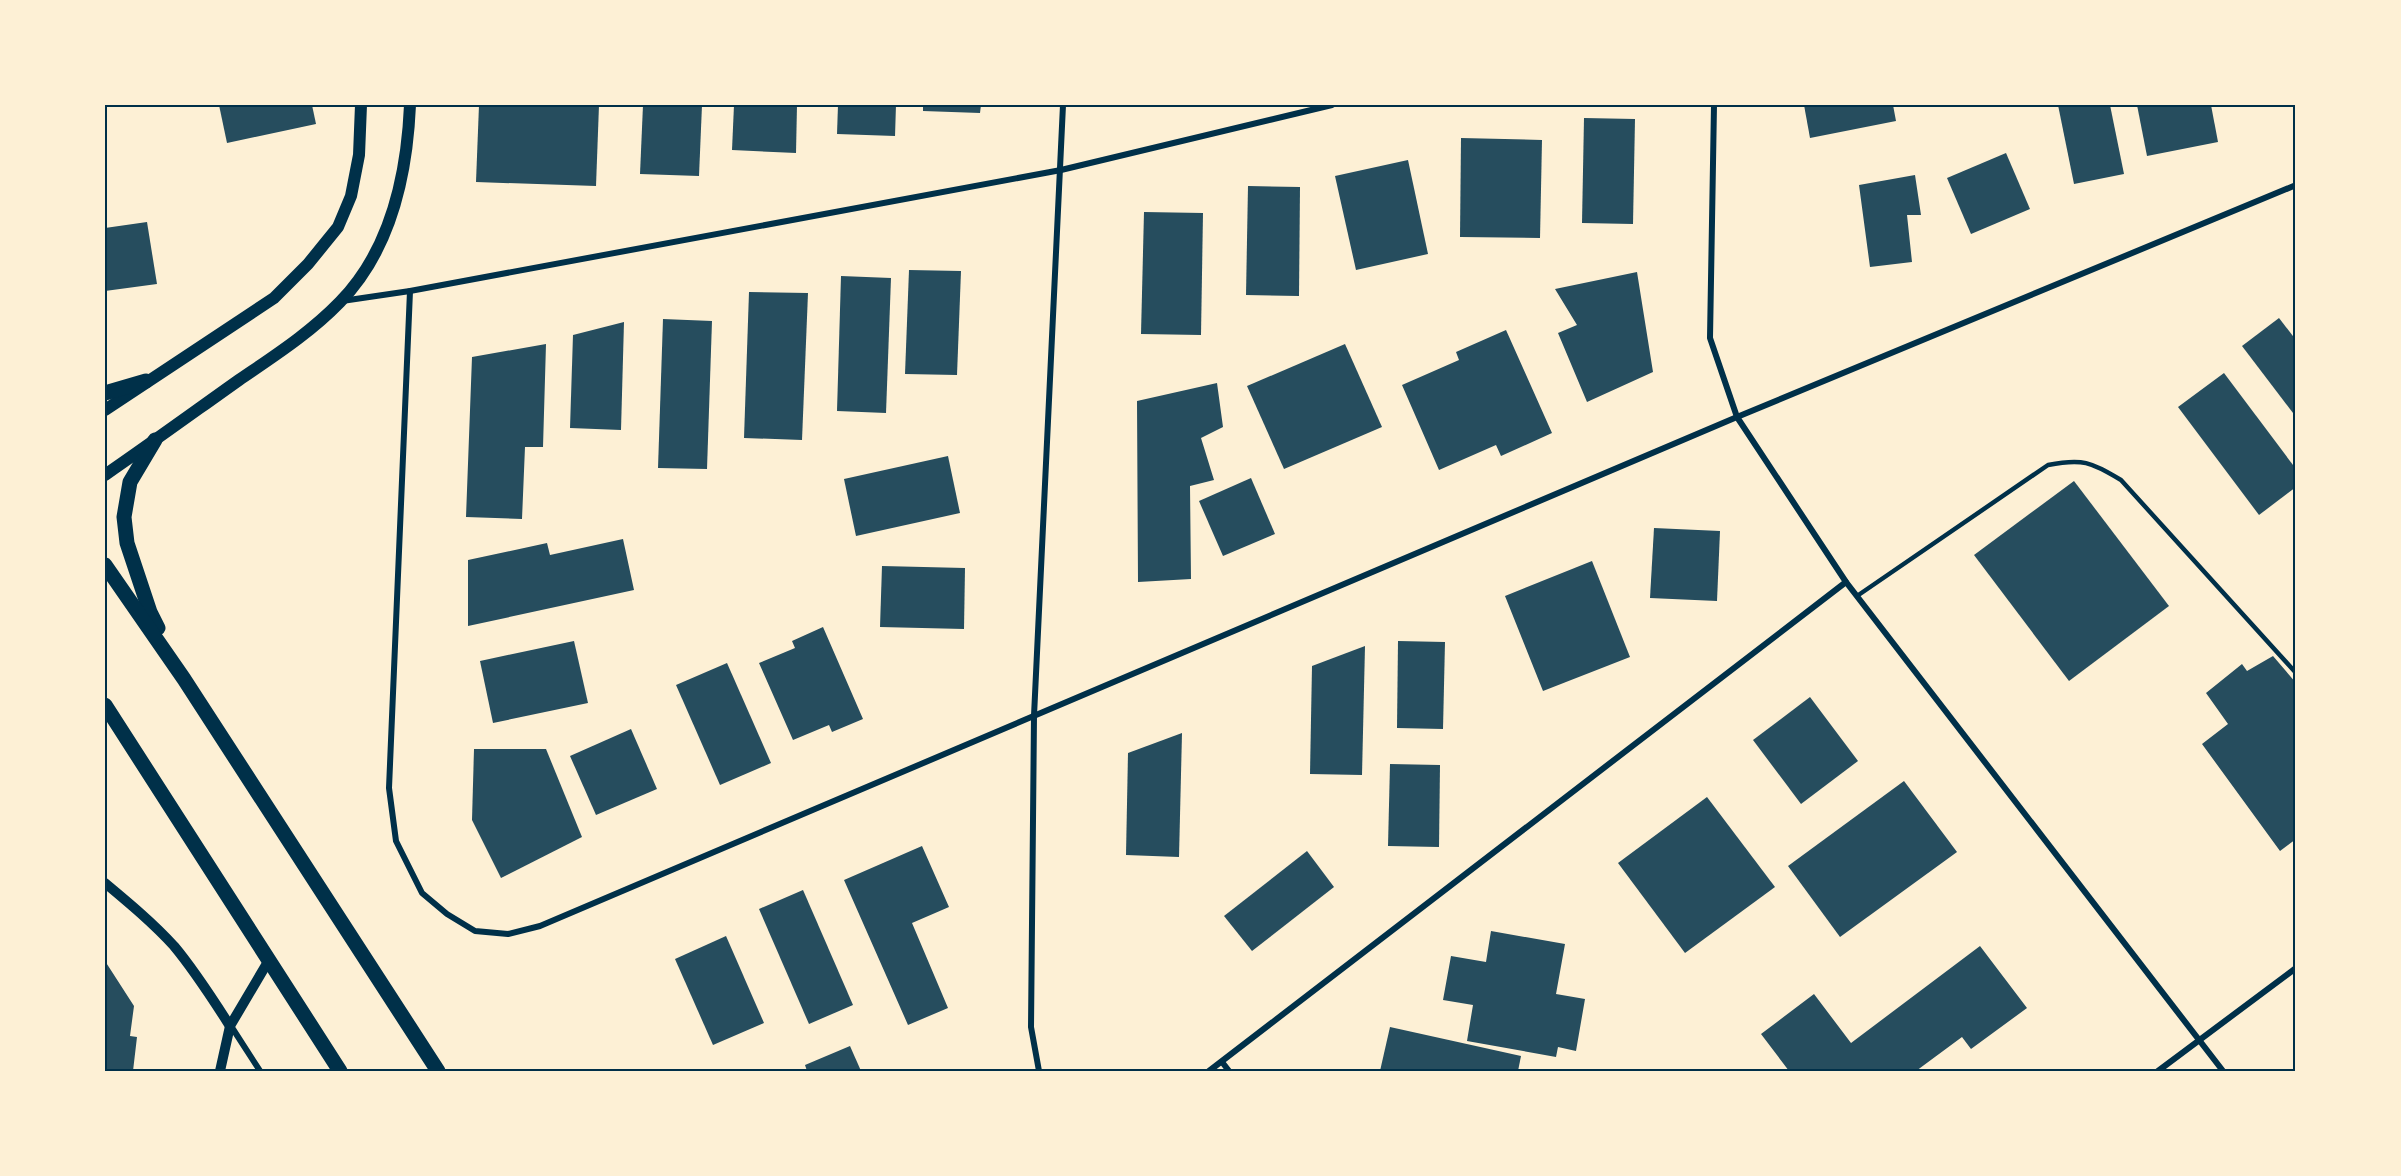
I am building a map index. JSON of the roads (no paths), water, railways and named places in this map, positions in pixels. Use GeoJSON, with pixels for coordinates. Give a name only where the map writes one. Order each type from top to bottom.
{"type":"FeatureCollection","features":[{"type":"Feature","properties":{"kind":"main road"},"geometry":{"type":"LineString","coordinates":[[105,410],[274,298],[308,264],[338,226],[351,196],[359,155],[361,105]]}},
{"type":"Feature","properties":{"kind":"main road"},"geometry":{"type":"LineString","coordinates":[[105,475],[302,336],[341,301],[368,265],[390,222],[403,180],[409,140],[410,105]]}},
{"type":"Feature","properties":{"kind":"main road"},"geometry":{"type":"LineString","coordinates":[[105,393],[146,381]]}},
{"type":"Feature","properties":{"kind":"main road"},"geometry":{"type":"LineString","coordinates":[[155,440],[130,482],[124,517],[126,543],[150,612],[184,679]]}},
{"type":"Feature","properties":{"kind":"main road"},"geometry":{"type":"LineString","coordinates":[[105,565],[184,679],[438,1071]]}},
{"type":"Feature","properties":{"kind":"main road"},"geometry":{"type":"LineString","coordinates":[[105,705],[340,1071]]}},
{"type":"Feature","properties":{"kind":"street"},"geometry":{"type":"LineString","coordinates":[[1039,1071],[1031,1027],[1034,716],[1063,105]]}},
{"type":"Feature","properties":{"kind":"street"},"geometry":{"type":"LineString","coordinates":[[341,301],[410,291],[1061,170],[1332,105]]}},
{"type":"Feature","properties":{"kind":"street"},"geometry":{"type":"LineString","coordinates":[[1714,105],[1710,338],[1737,417],[1846,582],[2223,1071]]}},
{"type":"Feature","properties":{"kind":"street"},"geometry":{"type":"LineString","coordinates":[[410,291],[389,788],[396,841],[422,892],[447,914],[475,931],[508,934],[540,926],[1737,417],[2296,185]]}},
{"type":"Feature","properties":{"kind":"street"},"geometry":{"type":"LineString","coordinates":[[1209,1071],[1846,582]]}},
{"type":"Feature","properties":{"kind":"street"},"geometry":{"type":"LineString","coordinates":[[105,883],[173,945],[196,973],[260,1071]]}},
{"type":"Feature","properties":{"kind":"street"},"geometry":{"type":"LineString","coordinates":[[220,1071],[231,1026],[269,960]]}},
{"type":"Feature","properties":{"kind":"street"},"geometry":{"type":"LineString","coordinates":[[2158,1071],[2296,968]]}},
{"type":"Feature","properties":{"kind":"street"},"geometry":{"type":"LineString","coordinates":[[1222,1062],[1229,1071]]}},
{"type":"Feature","properties":{"kind":"lane"},"geometry":{"type":"LineString","coordinates":[[1857,596],[2048,465],[2072,460],[2096,466],[2121,480],[2296,673]]}}]}
